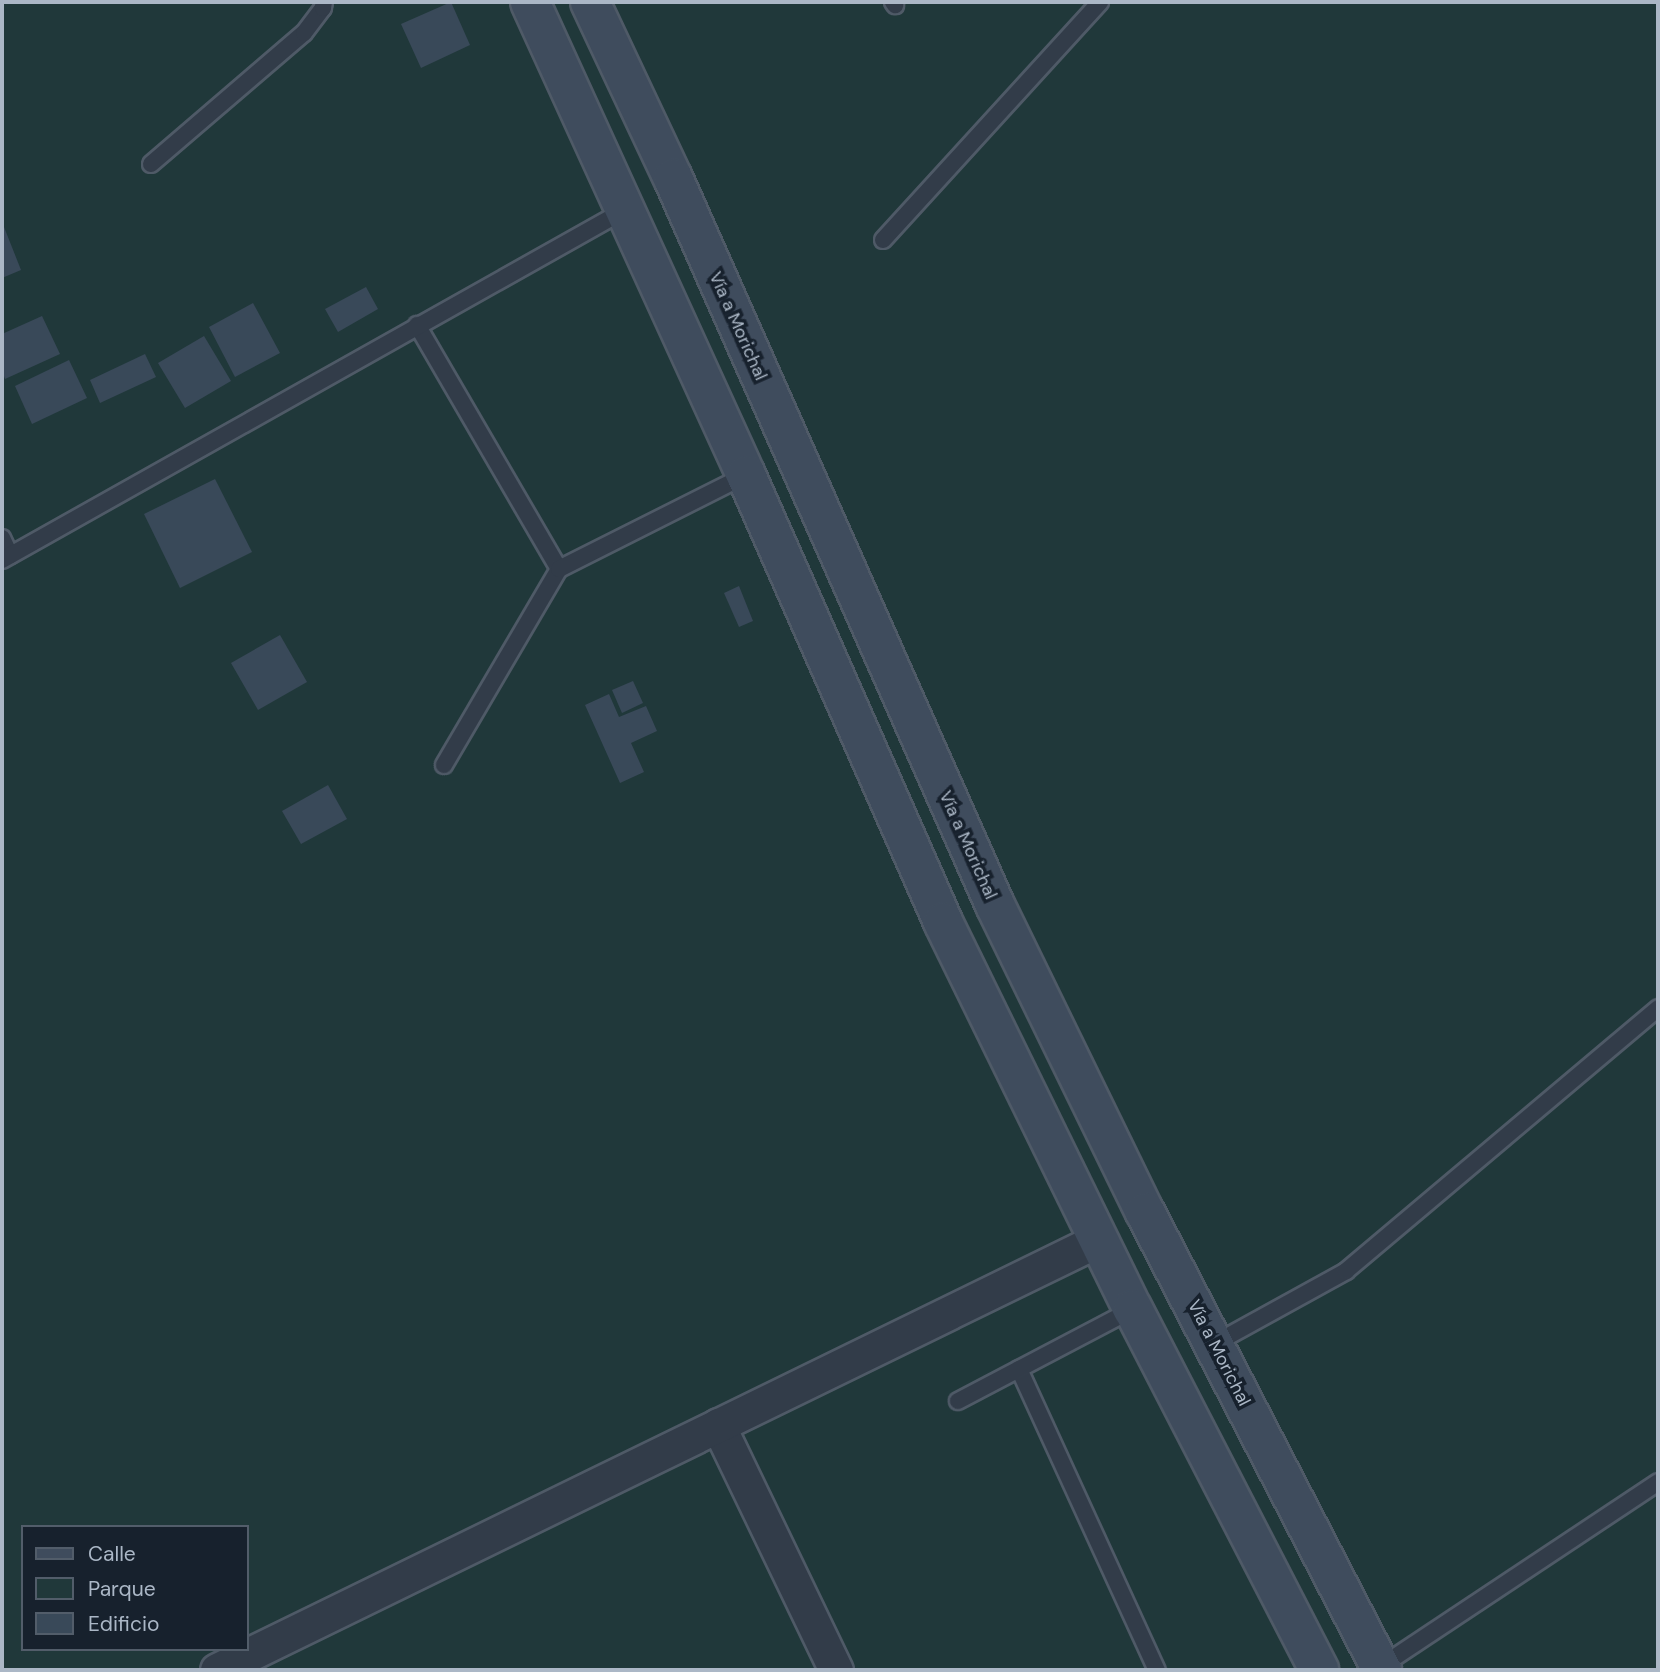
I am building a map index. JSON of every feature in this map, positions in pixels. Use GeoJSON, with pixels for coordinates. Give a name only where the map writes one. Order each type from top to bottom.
{"type":"FeatureCollection","features":[{"type":"Feature","properties":{"kind":"street"},"geometry":{"type":"LineString","coordinates":[[530,2],[746,475],[943,922],[1098,1240],[1319,1670]]}},
{"type":"Feature","properties":{"kind":"street","name":"Vía a Morichal"},"geometry":{"type":"LineString","coordinates":[[590,2],[673,178],[995,905],[1145,1212],[1381,1669]]}},
{"type":"Feature","properties":{"kind":"street"},"geometry":{"type":"LineString","coordinates":[[217,1670],[1098,1240]]}},
{"type":"Feature","properties":{"kind":"street"},"geometry":{"type":"LineString","coordinates":[[718,1425],[836,1670]]}},
{"type":"Feature","properties":{"kind":"lane"},"geometry":{"type":"LineString","coordinates":[[151,164],[304,33],[323,8],[324,2]]}},
{"type":"Feature","properties":{"kind":"lane"},"geometry":{"type":"LineString","coordinates":[[883,240],[1100,2]]}},
{"type":"Feature","properties":{"kind":"lane"},"geometry":{"type":"LineString","coordinates":[[2,538],[6,558],[625,210]]}},
{"type":"Feature","properties":{"kind":"lane"},"geometry":{"type":"LineString","coordinates":[[417,325],[559,569]]}},
{"type":"Feature","properties":{"kind":"lane"},"geometry":{"type":"LineString","coordinates":[[444,765],[559,569],[746,475]]}},
{"type":"Feature","properties":{"kind":"lane"},"geometry":{"type":"LineString","coordinates":[[1214,1344],[1346,1270],[1658,1007]]}},
{"type":"Feature","properties":{"kind":"lane"},"geometry":{"type":"LineString","coordinates":[[958,1401],[1133,1309]]}},
{"type":"Feature","properties":{"kind":"lane"},"geometry":{"type":"LineString","coordinates":[[1019,1369],[1157,1670]]}},
{"type":"Feature","properties":{"kind":"lane"},"geometry":{"type":"LineString","coordinates":[[1381,1669],[1658,1482]]}},
{"type":"Feature","properties":{"kind":"green space"},"geometry":{"type":"Polygon","coordinates":[[[2,2],[1658,2],[1658,1670],[2,1670],[2,2]]]}},
{"type":"Feature","properties":{"kind":"building"},"geometry":{"type":"Polygon","coordinates":[[[451,2],[470,45],[421,68],[401,24],[451,2]]]}},
{"type":"Feature","properties":{"kind":"building"},"geometry":{"type":"Polygon","coordinates":[[[2,222],[21,270],[2,278],[2,222]]]}},
{"type":"Feature","properties":{"kind":"building"},"geometry":{"type":"Polygon","coordinates":[[[366,287],[378,309],[338,332],[325,309],[366,287]]]}},
{"type":"Feature","properties":{"kind":"building"},"geometry":{"type":"Polygon","coordinates":[[[253,303],[280,353],[235,377],[209,327],[253,303]]]}},
{"type":"Feature","properties":{"kind":"building"},"geometry":{"type":"Polygon","coordinates":[[[42,316],[60,354],[5,379],[2,371],[2,334],[42,316]]]}},
{"type":"Feature","properties":{"kind":"building"},"geometry":{"type":"Polygon","coordinates":[[[204,336],[231,381],[185,408],[158,363],[204,336]]]}},
{"type":"Feature","properties":{"kind":"building"},"geometry":{"type":"Polygon","coordinates":[[[145,354],[156,377],[100,403],[90,380],[145,354]]]}},
{"type":"Feature","properties":{"kind":"building"},"geometry":{"type":"Polygon","coordinates":[[[69,360],[87,398],[32,424],[15,386],[69,360]]]}},
{"type":"Feature","properties":{"kind":"building"},"geometry":{"type":"Polygon","coordinates":[[[215,479],[252,552],[180,588],[144,514],[215,479]]]}},
{"type":"Feature","properties":{"kind":"building"},"geometry":{"type":"Polygon","coordinates":[[[739,586],[753,621],[739,627],[724,593],[739,586]]]}},
{"type":"Feature","properties":{"kind":"building"},"geometry":{"type":"Polygon","coordinates":[[[280,635],[307,682],[258,710],[231,663],[280,635]]]}},
{"type":"Feature","properties":{"kind":"building"},"geometry":{"type":"Polygon","coordinates":[[[633,681],[643,703],[622,713],[612,690],[633,681]]]}},
{"type":"Feature","properties":{"kind":"building"},"geometry":{"type":"Polygon","coordinates":[[[609,694],[619,717],[646,706],[657,731],[631,743],[644,772],[620,783],[585,705],[609,694]]]}},
{"type":"Feature","properties":{"kind":"building"},"geometry":{"type":"Polygon","coordinates":[[[328,785],[347,819],[301,844],[282,811],[328,785]]]}}]}
